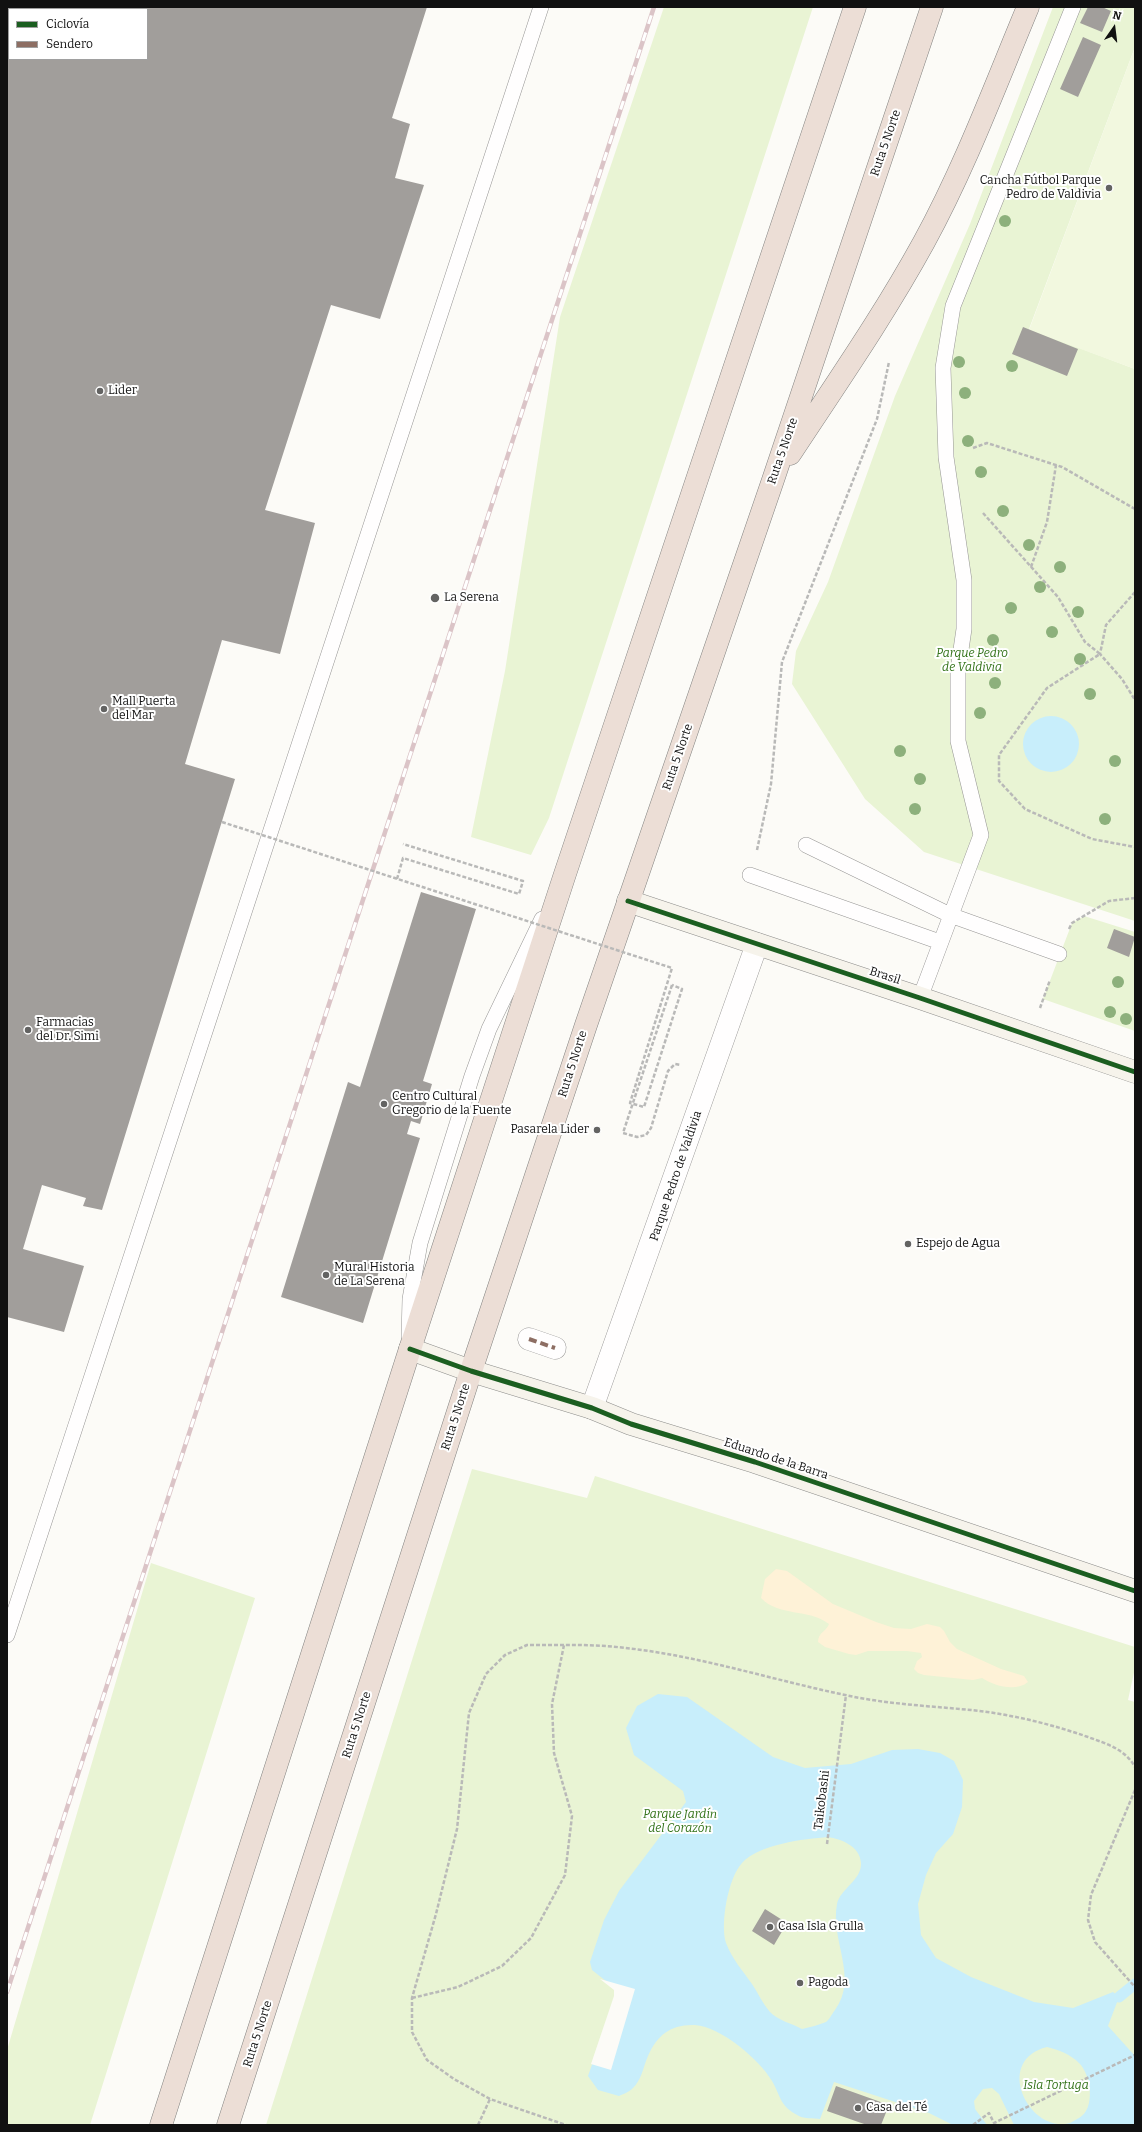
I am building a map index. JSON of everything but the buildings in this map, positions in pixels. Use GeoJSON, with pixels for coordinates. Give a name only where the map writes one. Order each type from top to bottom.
{"type":"FeatureCollection","features":[{"type":"Feature","properties":{"kind":"highway"},"geometry":{"type":"LineString","coordinates":[[161,2125],[410,1349],[565,874],[855,7]]}},
{"type":"Feature","properties":{"kind":"highway","name":"Ruta 5 Norte"},"geometry":{"type":"LineString","coordinates":[[228,2125],[471,1370],[628,901],[773,480],[932,7]]}},
{"type":"Feature","properties":{"kind":"highway"},"geometry":{"type":"LineString","coordinates":[[773,480],[880,318],[924,241],[980,124],[1028,7]]}},
{"type":"Feature","properties":{"kind":"street","name":"Brasil"},"geometry":{"type":"LineString","coordinates":[[628,901],[920,998],[1135,1072]]}},
{"type":"Feature","properties":{"kind":"street","name":"Parque Pedro de Valdivia"},"geometry":{"type":"LineString","coordinates":[[592,1408],[757,944]]}},
{"type":"Feature","properties":{"kind":"street"},"geometry":{"type":"LineString","coordinates":[[529,1339],[556,1348]]}},
{"type":"Feature","properties":{"kind":"street","name":"Eduardo de la Barra"},"geometry":{"type":"LineString","coordinates":[[410,1349],[592,1408],[631,1424],[755,1462],[1135,1591]]}},
{"type":"Feature","properties":{"kind":"lane"},"geometry":{"type":"LineString","coordinates":[[7,1635],[541,7]]}},
{"type":"Feature","properties":{"kind":"lane"},"geometry":{"type":"LineString","coordinates":[[920,998],[981,835],[958,741],[958,670],[964,629],[964,580],[946,457],[943,368],[953,306],[1073,7]]}},
{"type":"Feature","properties":{"kind":"lane"},"geometry":{"type":"LineString","coordinates":[[806,845],[950,915],[1059,954]]}},
{"type":"Feature","properties":{"kind":"lane"},"geometry":{"type":"LineString","coordinates":[[750,875],[940,942]]}},
{"type":"Feature","properties":{"kind":"path"},"geometry":{"type":"LineString","coordinates":[[750,875],[771,784],[782,662],[877,419],[890,360]]}},
{"type":"Feature","properties":{"kind":"path"},"geometry":{"type":"LineString","coordinates":[[946,457],[987,444],[1056,465],[1135,509]]}},
{"type":"Feature","properties":{"kind":"path"},"geometry":{"type":"LineString","coordinates":[[1031,567],[1047,522],[1056,465]]}},
{"type":"Feature","properties":{"kind":"path"},"geometry":{"type":"LineString","coordinates":[[979,508],[1058,597],[1085,642],[1100,654],[1122,679],[1135,700]]}},
{"type":"Feature","properties":{"kind":"path"},"geometry":{"type":"LineString","coordinates":[[1135,592],[1106,625],[1100,654],[1047,688],[999,756],[998,781],[1025,809],[1092,839],[1135,847]]}},
{"type":"Feature","properties":{"kind":"path"},"geometry":{"type":"LineString","coordinates":[[222,822],[672,968],[630,1102],[644,1107],[682,988],[672,985],[623,1133],[637,1137],[646,1135],[651,1128],[668,1071],[675,1064],[682,1065]]}},
{"type":"Feature","properties":{"kind":"path"},"geometry":{"type":"LineString","coordinates":[[397,879],[403,858],[519,894],[523,881],[403,844]]}},
{"type":"Feature","properties":{"kind":"path"},"geometry":{"type":"LineString","coordinates":[[566,2125],[490,2099],[454,2079],[427,2060],[412,2032],[412,1998],[436,1914],[457,1829],[468,1719],[486,1674],[505,1656],[527,1645],[600,1644],[628,1647],[725,1665],[846,1695],[921,1707],[972,1710],[1060,1727],[1113,1746],[1130,1759],[1135,1767]]}},
{"type":"Feature","properties":{"kind":"path"},"geometry":{"type":"LineString","coordinates":[[412,1998],[458,1987],[502,1966],[531,1938],[564,1875],[572,1816],[554,1754],[552,1704],[564,1645]]}},
{"type":"Feature","properties":{"kind":"path"},"geometry":{"type":"LineString","coordinates":[[1135,1790],[1090,1895],[1088,1920],[1095,1942],[1135,1987]]}},
{"type":"Feature","properties":{"kind":"path"},"geometry":{"type":"LineString","coordinates":[[973,2125],[989,2113],[994,2123],[1135,2055]]}},
{"type":"Feature","properties":{"kind":"path"},"geometry":{"type":"LineString","coordinates":[[478,2125],[490,2099]]}},
{"type":"Feature","properties":{"kind":"green space"},"geometry":{"type":"Polygon","coordinates":[[[664,7],[813,7],[549,818],[531,855],[471,837],[505,671],[560,317],[664,7]]]}},
{"type":"Feature","properties":{"kind":"green space","name":"Parque Pedro de Valdivia"},"geometry":{"type":"Polygon","coordinates":[[[1053,7],[1135,7],[1135,47],[1029,329],[1135,369],[1135,921],[924,852],[865,799],[792,684],[796,651],[828,582],[895,396],[970,224],[1053,7]]]}},
{"type":"Feature","properties":{"kind":"green space","name":"Cancha Fútbol Parque Pedro de Valdivia"},"geometry":{"type":"Polygon","coordinates":[[[1135,47],[1135,369],[1029,330],[1135,47]]]}},
{"type":"Feature","properties":{"kind":"green space"},"geometry":{"type":"Polygon","coordinates":[[[1084,916],[1135,932],[1135,1031],[1043,999],[1072,923],[1084,916]]]}},
{"type":"Feature","properties":{"kind":"green space","name":"Parque Jardín del Corazón"},"geometry":{"type":"Polygon","coordinates":[[[472,1469],[587,1498],[595,1476],[1135,1647],[1135,1668],[1128,1700],[1135,1702],[1135,2125],[266,2125],[472,1469]]]}},
{"type":"Feature","properties":{"kind":"green space"},"geometry":{"type":"Polygon","coordinates":[[[151,1563],[255,1598],[90,2125],[7,2125],[7,2050],[151,1563]]]}},
{"type":"Feature","properties":{"kind":"sand"},"geometry":{"type":"Polygon","coordinates":[[[776,1569],[787,1571],[833,1604],[876,1622],[894,1628],[911,1629],[927,1624],[940,1627],[950,1642],[957,1649],[1001,1669],[1024,1676],[1028,1682],[1017,1687],[1005,1687],[982,1678],[973,1680],[924,1675],[918,1673],[914,1669],[917,1661],[922,1657],[921,1653],[907,1651],[868,1651],[856,1655],[825,1647],[818,1642],[818,1639],[829,1624],[812,1616],[776,1608],[761,1598],[765,1579],[776,1569]]]}},
{"type":"Feature","properties":{"kind":"water"},"geometry":{"type":"Polygon","coordinates":[[[1046,716],[1056,716],[1071,724],[1077,733],[1079,744],[1077,755],[1071,764],[1056,772],[1046,772],[1035,767],[1028,760],[1023,749],[1023,739],[1028,728],[1035,721],[1046,716]]]}},
{"type":"Feature","properties":{"kind":"water"},"geometry":{"type":"Polygon","coordinates":[[[658,1694],[687,1697],[773,1757],[805,1768],[851,1764],[892,1750],[918,1749],[940,1753],[954,1761],[963,1780],[962,1807],[953,1834],[936,1853],[926,1875],[918,1904],[921,1935],[936,1958],[971,1977],[1034,2002],[1073,2008],[1113,1992],[1119,1997],[1108,2026],[1135,2056],[1134,2125],[1014,2125],[999,2094],[992,2088],[983,2089],[974,2101],[975,2109],[987,2125],[953,2125],[929,2113],[834,2082],[820,2119],[804,2118],[792,2112],[784,2104],[766,2072],[749,2054],[716,2032],[705,2027],[695,2025],[679,2026],[666,2032],[660,2037],[648,2056],[638,2082],[632,2089],[619,2096],[598,2090],[588,2076],[616,1996],[616,1989],[592,1970],[590,1962],[604,1920],[619,1891],[686,1802],[683,1791],[634,1755],[626,1728],[637,1706],[658,1694]],[[828,1837],[795,1841],[759,1851],[742,1863],[737,1870],[726,1902],[724,1935],[728,1949],[734,1960],[770,2012],[785,2022],[802,2029],[826,2022],[842,1997],[844,1972],[837,1932],[837,1904],[842,1894],[858,1874],[861,1863],[857,1852],[849,1844],[828,1837]],[[1047,2047],[1031,2054],[1022,2065],[1020,2078],[1022,2092],[1028,2105],[1038,2115],[1051,2122],[1065,2124],[1069,2123],[1084,2114],[1088,2107],[1090,2100],[1089,2083],[1083,2068],[1076,2060],[1064,2053],[1047,2047]]]}},
{"type":"Feature","properties":{"kind":"pier"},"geometry":{"type":"Polygon","coordinates":[[[600,1979],[635,1989],[611,2070],[591,2064],[614,1996],[614,1990],[600,1979]]]}},
{"type":"Feature","properties":{"kind":"waterway"},"geometry":{"type":"LineString","coordinates":[[1119,1997],[1135,1984]]}},
{"type":"Feature","properties":{"kind":"railway"},"geometry":{"type":"LineString","coordinates":[[7,1992],[654,7]]}},
{"type":"Feature","properties":{"kind":"marked path"},"geometry":{"type":"LineString","coordinates":[[529,1339],[555,1348]]}},
{"type":"Feature","properties":{"kind":"cycle path"},"geometry":{"type":"LineString","coordinates":[[628,901],[920,998],[1135,1072]]}},
{"type":"Feature","properties":{"kind":"cycle path"},"geometry":{"type":"LineString","coordinates":[[410,1349],[471,1371],[592,1408],[631,1424],[755,1462],[1135,1591]]}},
{"type":"Feature","properties":{"kind":"place","name":"Cancha Fútbol Parque Pedro de Valdivia"},"geometry":{"type":"Point","coordinates":[1109,188]}},
{"type":"Feature","properties":{"kind":"place","name":"Lider"},"geometry":{"type":"Point","coordinates":[100,391]}},
{"type":"Feature","properties":{"kind":"place","name":"La Serena"},"geometry":{"type":"Point","coordinates":[435,598]}},
{"type":"Feature","properties":{"kind":"place","name":"Mall Puerta del Mar"},"geometry":{"type":"Point","coordinates":[104,709]}},
{"type":"Feature","properties":{"kind":"place","name":"Farmacias del Dr. Simi"},"geometry":{"type":"Point","coordinates":[28,1030]}},
{"type":"Feature","properties":{"kind":"place","name":"Centro Cultural Gregorio de la Fuente"},"geometry":{"type":"Point","coordinates":[384,1104]}},
{"type":"Feature","properties":{"kind":"place","name":"Pasarela Lider"},"geometry":{"type":"Point","coordinates":[597,1130]}},
{"type":"Feature","properties":{"kind":"place","name":"Espejo de Agua"},"geometry":{"type":"Point","coordinates":[908,1244]}},
{"type":"Feature","properties":{"kind":"place","name":"Mural Historia de La Serena"},"geometry":{"type":"Point","coordinates":[326,1275]}},
{"type":"Feature","properties":{"kind":"place","name":"Casa Isla Grulla"},"geometry":{"type":"Point","coordinates":[770,1927]}},
{"type":"Feature","properties":{"kind":"place","name":"Pagoda"},"geometry":{"type":"Point","coordinates":[800,1983]}},
{"type":"Feature","properties":{"kind":"place","name":"Casa del Té"},"geometry":{"type":"Point","coordinates":[858,2108]}},
{"type":"Feature","properties":{"kind":"park label","name":"Isla Tortuga"},"geometry":{"type":"Point","coordinates":[1056,2086]}}]}
